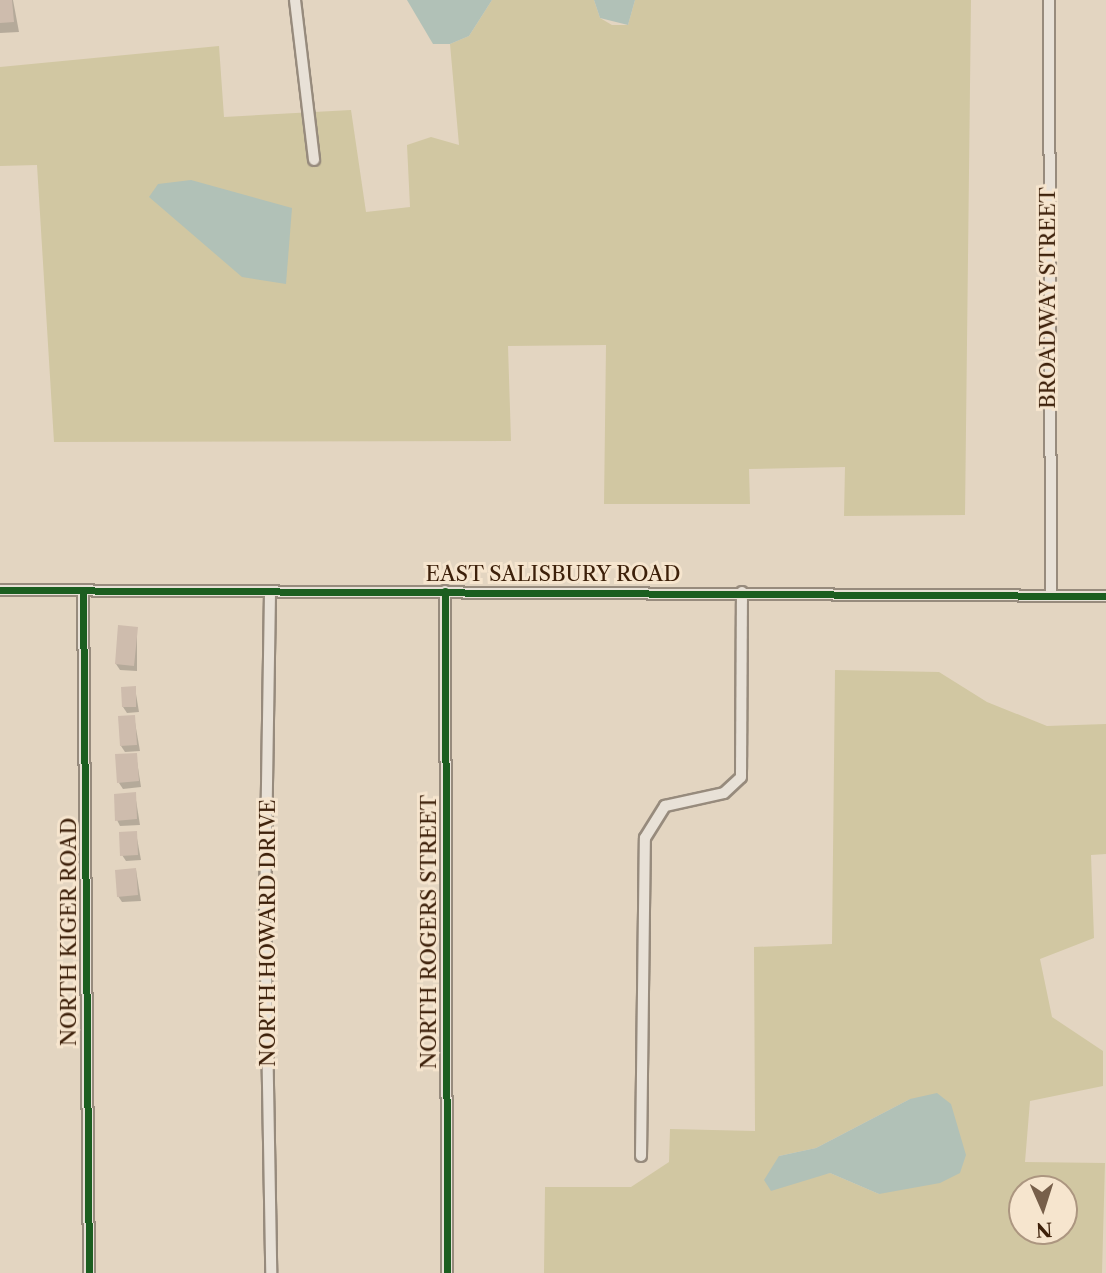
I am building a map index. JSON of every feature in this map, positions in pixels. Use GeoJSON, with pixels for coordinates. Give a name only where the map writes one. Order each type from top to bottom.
{"type":"FeatureCollection","features":[{"type":"Feature","properties":{"kind":"street"},"geometry":{"type":"LineString","coordinates":[[295,0],[314,160]]}},
{"type":"Feature","properties":{"kind":"street","name":"BROADWAY STREET"},"geometry":{"type":"LineString","coordinates":[[1049,0],[1051,595]]}},
{"type":"Feature","properties":{"kind":"street","name":"EAST SALISBURY ROAD"},"geometry":{"type":"LineString","coordinates":[[0,590],[1106,596]]}},
{"type":"Feature","properties":{"kind":"street","name":"NORTH KIGER ROAD"},"geometry":{"type":"LineString","coordinates":[[83,591],[89,1273]]}},
{"type":"Feature","properties":{"kind":"street","name":"NORTH ROGERS STREET"},"geometry":{"type":"LineString","coordinates":[[445,591],[447,1273]]}},
{"type":"Feature","properties":{"kind":"street"},"geometry":{"type":"LineString","coordinates":[[642,1156],[645,838],[665,807],[724,793],[741,777],[742,592]]}},
{"type":"Feature","properties":{"kind":"street","name":"NORTH HOWARD DRIVE"},"geometry":{"type":"LineString","coordinates":[[270,593],[265,913],[271,1273]]}},
{"type":"Feature","properties":{"kind":"shaded area"},"geometry":{"type":"Polygon","coordinates":[[[407,0],[492,0],[469,36],[450,44],[433,44],[407,0]]]}},
{"type":"Feature","properties":{"kind":"shaded area"},"geometry":{"type":"Polygon","coordinates":[[[492,0],[594,0],[600,18],[612,25],[628,25],[635,0],[971,0],[965,515],[844,516],[845,467],[749,469],[750,504],[604,504],[606,345],[508,346],[511,441],[54,442],[37,165],[0,166],[0,67],[219,46],[224,117],[351,110],[366,212],[410,207],[407,145],[431,137],[459,145],[450,44],[469,36],[492,0]]]}},
{"type":"Feature","properties":{"kind":"shaded area"},"geometry":{"type":"Polygon","coordinates":[[[594,0],[635,0],[628,25],[600,18],[594,0]]]}},
{"type":"Feature","properties":{"kind":"shaded area"},"geometry":{"type":"Polygon","coordinates":[[[191,180],[292,208],[286,284],[242,277],[149,197],[158,184],[191,180]]]}},
{"type":"Feature","properties":{"kind":"shaded area"},"geometry":{"type":"Polygon","coordinates":[[[835,670],[939,672],[987,702],[1047,726],[1106,724],[1106,854],[1091,855],[1094,938],[1040,959],[1052,1017],[1103,1051],[1103,1086],[1030,1101],[1025,1162],[1105,1163],[1102,1273],[544,1273],[545,1187],[631,1187],[669,1162],[670,1129],[755,1131],[754,947],[832,944],[835,670]],[[910,1099],[816,1148],[779,1156],[803,1177],[830,1173],[879,1194],[910,1099]]]}},
{"type":"Feature","properties":{"kind":"shaded area"},"geometry":{"type":"Polygon","coordinates":[[[937,1093],[951,1104],[966,1155],[960,1173],[940,1183],[879,1194],[830,1173],[771,1191],[764,1180],[779,1156],[816,1148],[910,1099],[937,1093]]]}},
{"type":"Feature","properties":{"kind":"building"},"geometry":{"type":"Polygon","coordinates":[[[0,0],[12,0],[14,22],[0,23],[0,0]]]}},
{"type":"Feature","properties":{"kind":"building"},"geometry":{"type":"Polygon","coordinates":[[[118,625],[138,627],[134,666],[115,664],[118,625]]]}},
{"type":"Feature","properties":{"kind":"building"},"geometry":{"type":"Polygon","coordinates":[[[136,686],[136,707],[122,707],[121,687],[136,686]]]}},
{"type":"Feature","properties":{"kind":"building"},"geometry":{"type":"Polygon","coordinates":[[[135,715],[137,745],[120,746],[118,716],[135,715]]]}},
{"type":"Feature","properties":{"kind":"building"},"geometry":{"type":"Polygon","coordinates":[[[137,753],[139,781],[117,783],[115,754],[137,753]]]}},
{"type":"Feature","properties":{"kind":"building"},"geometry":{"type":"Polygon","coordinates":[[[136,792],[137,819],[115,821],[114,794],[136,792]]]}},
{"type":"Feature","properties":{"kind":"building"},"geometry":{"type":"Polygon","coordinates":[[[137,831],[138,855],[120,856],[119,832],[137,831]]]}},
{"type":"Feature","properties":{"kind":"building"},"geometry":{"type":"Polygon","coordinates":[[[136,868],[138,895],[117,897],[115,870],[136,868]]]}},
{"type":"Feature","properties":{"kind":"cycle path"},"geometry":{"type":"LineString","coordinates":[[0,590],[1106,596]]}},
{"type":"Feature","properties":{"kind":"cycle path"},"geometry":{"type":"LineString","coordinates":[[83,591],[89,1273]]}},
{"type":"Feature","properties":{"kind":"cycle path"},"geometry":{"type":"LineString","coordinates":[[445,591],[447,1273]]}}]}
